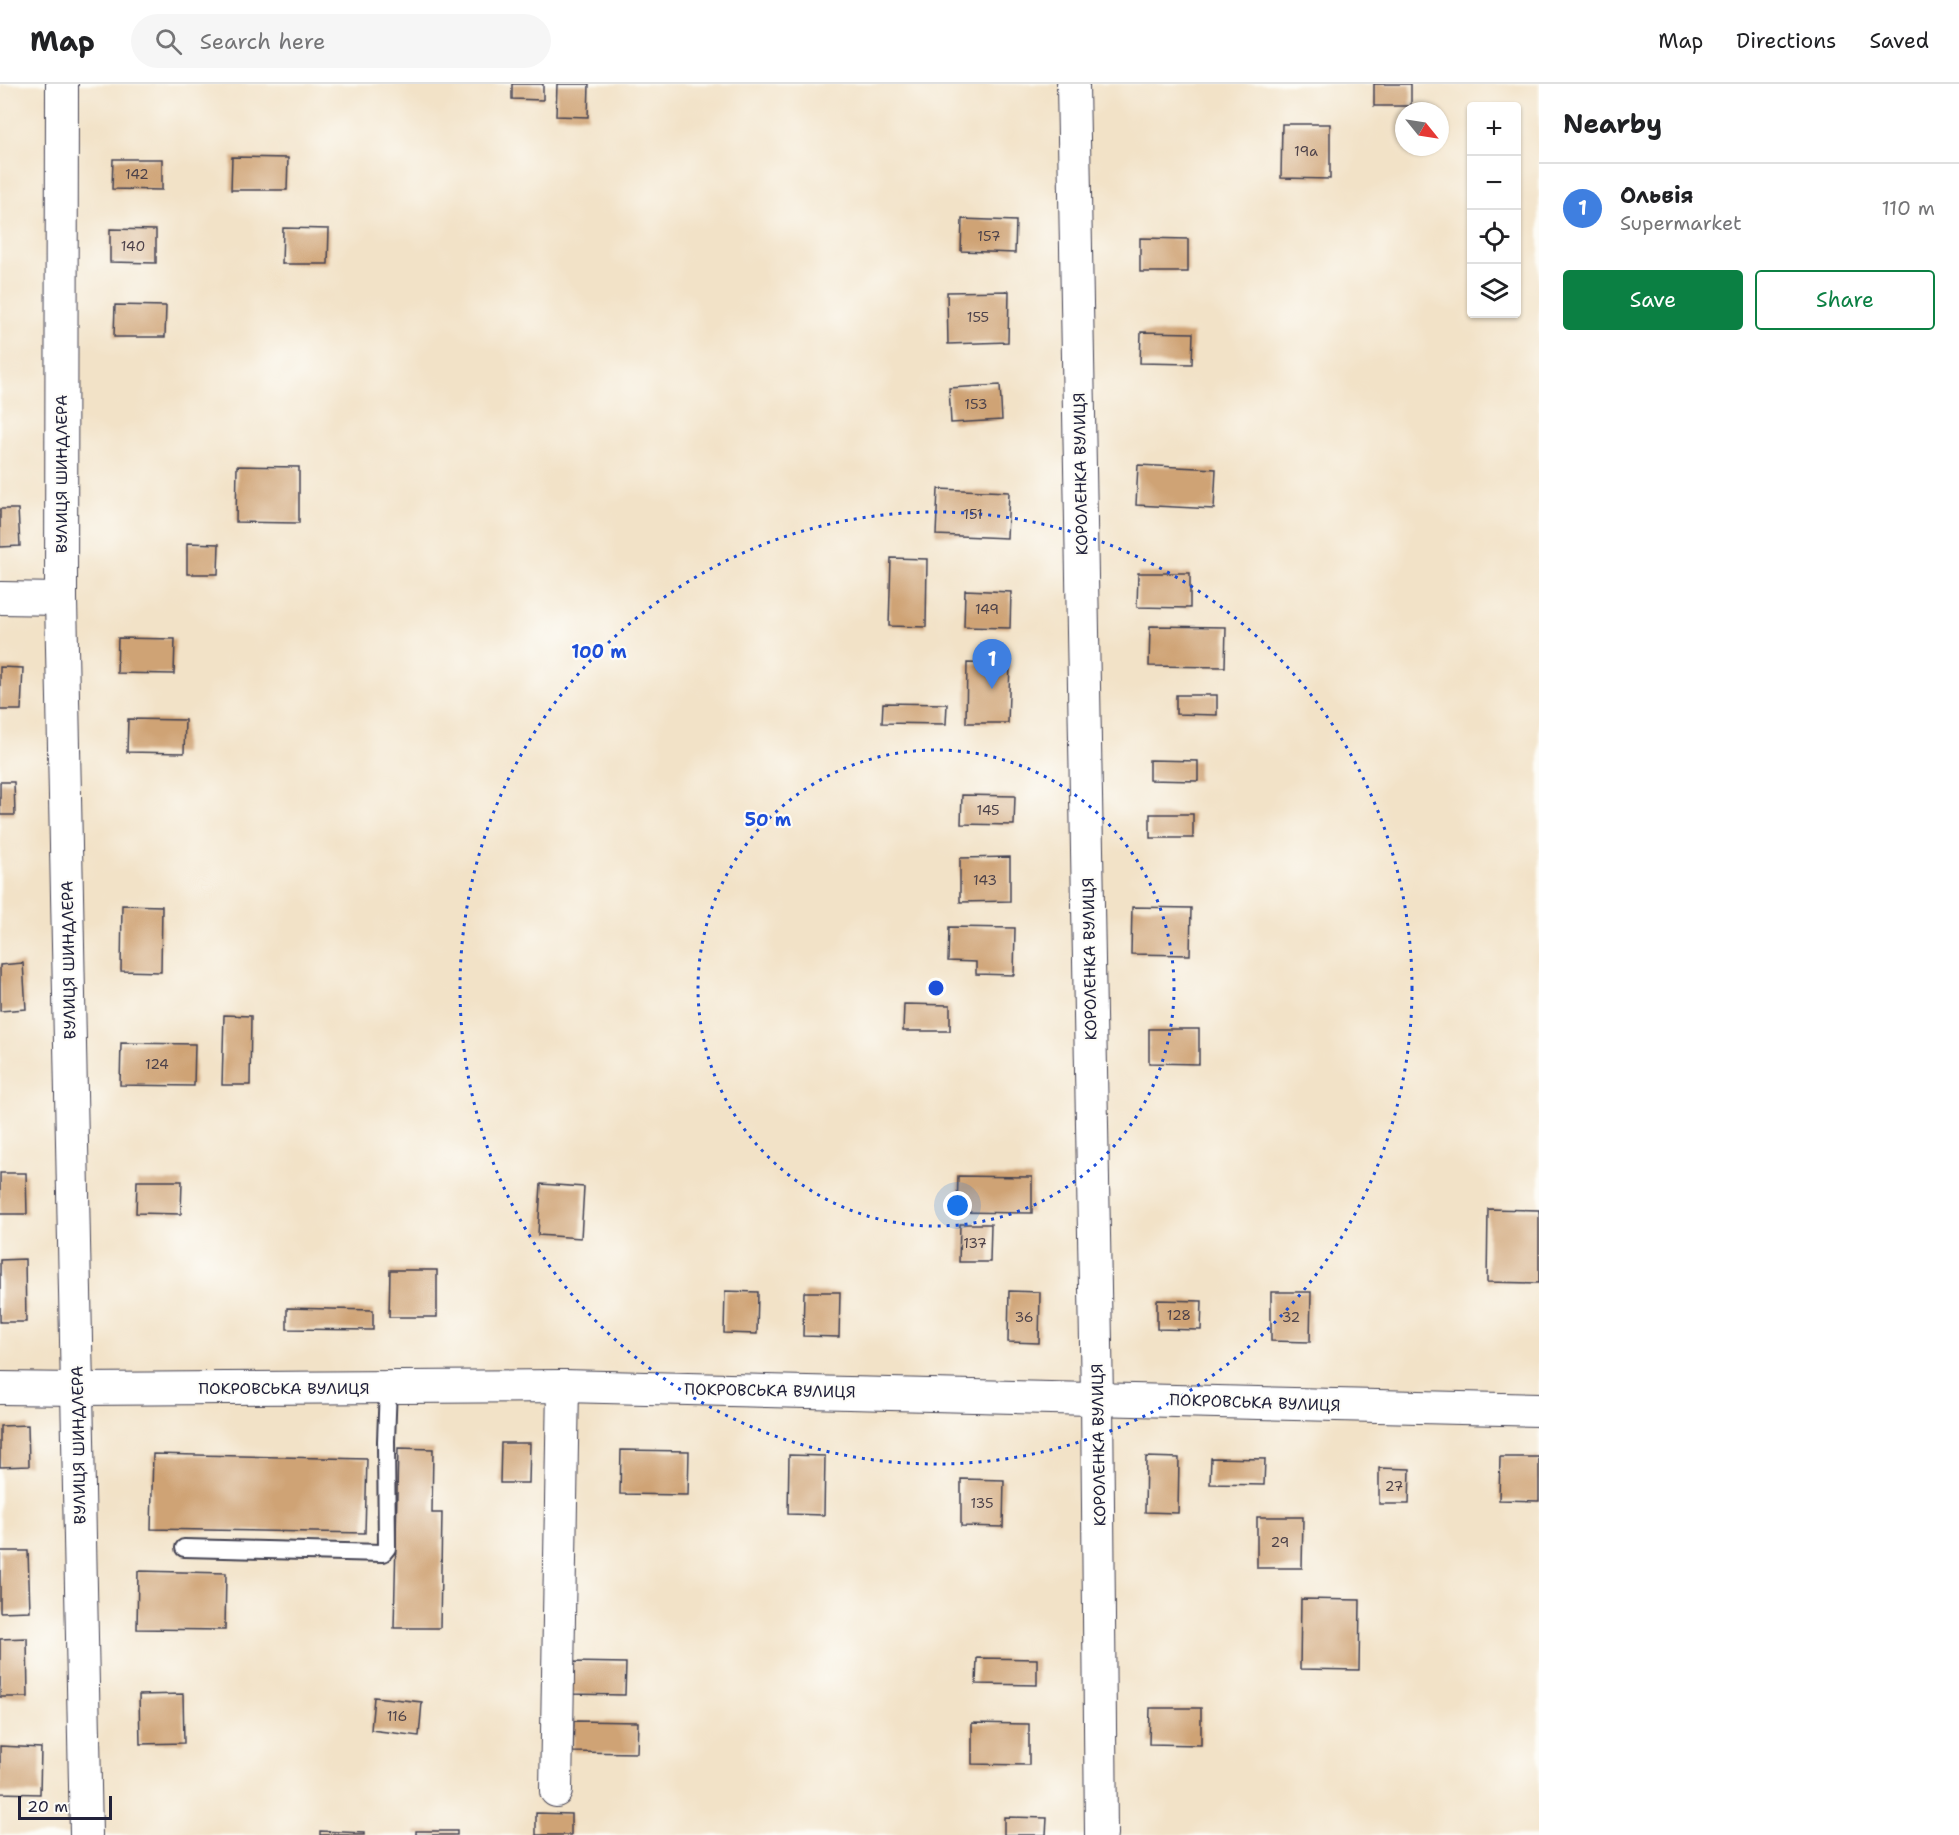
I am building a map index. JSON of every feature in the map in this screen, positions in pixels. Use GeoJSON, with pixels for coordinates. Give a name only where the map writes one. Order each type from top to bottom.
{"type":"FeatureCollection","features":[{"type":"Feature","properties":{"kind":"street","name":"ВУЛИЦЯ ШИНДЛЕРА"},"geometry":{"type":"LineString","coordinates":[[62,84],[61,599],[86,1835]]}},
{"type":"Feature","properties":{"kind":"street","name":"КОРОЛЕНКА ВУЛИЦЯ"},"geometry":{"type":"LineString","coordinates":[[1073,84],[1097,1398],[1101,1835]]}},
{"type":"Feature","properties":{"kind":"street"},"geometry":{"type":"LineString","coordinates":[[0,598],[61,599]]}},
{"type":"Feature","properties":{"kind":"street"},"geometry":{"type":"LineString","coordinates":[[556,1791],[563,1386]]}},
{"type":"Feature","properties":{"kind":"street","name":"ПОКРОВСЬКА ВУЛИЦЯ"},"geometry":{"type":"LineString","coordinates":[[0,1388],[563,1386],[1539,1410]]}},
{"type":"Feature","properties":{"kind":"lane"},"geometry":{"type":"LineString","coordinates":[[184,1548],[383,1553],[387,1548],[388,1387]]}},
{"type":"Feature","properties":{"kind":"building"},"geometry":{"type":"Polygon","coordinates":[[[512,84],[543,84],[543,100],[512,99],[512,84]]]}},
{"type":"Feature","properties":{"kind":"building"},"geometry":{"type":"Polygon","coordinates":[[[557,84],[589,84],[588,117],[556,116],[557,84]]]}},
{"type":"Feature","properties":{"kind":"building"},"geometry":{"type":"Polygon","coordinates":[[[1374,84],[1411,84],[1411,102],[1395,102],[1395,106],[1374,106],[1374,84]]]}},
{"type":"Feature","properties":{"kind":"building"},"geometry":{"type":"Polygon","coordinates":[[[1282,124],[1330,124],[1330,179],[1281,178],[1282,124]]]}},
{"type":"Feature","properties":{"kind":"building"},"geometry":{"type":"Polygon","coordinates":[[[232,157],[288,158],[287,190],[231,190],[232,157]]]}},
{"type":"Feature","properties":{"kind":"building"},"geometry":{"type":"Polygon","coordinates":[[[113,159],[162,159],[162,190],[112,189],[113,159]]]}},
{"type":"Feature","properties":{"kind":"building"},"geometry":{"type":"Polygon","coordinates":[[[962,219],[1016,221],[1015,253],[961,251],[962,219]]]}},
{"type":"Feature","properties":{"kind":"building"},"geometry":{"type":"Polygon","coordinates":[[[283,228],[329,229],[328,264],[282,264],[283,228]]]}},
{"type":"Feature","properties":{"kind":"building"},"geometry":{"type":"Polygon","coordinates":[[[110,229],[156,230],[156,263],[110,262],[110,229]]]}},
{"type":"Feature","properties":{"kind":"building"},"geometry":{"type":"Polygon","coordinates":[[[1140,238],[1188,239],[1188,272],[1140,272],[1140,238]]]}},
{"type":"Feature","properties":{"kind":"building"},"geometry":{"type":"Polygon","coordinates":[[[1009,291],[1008,342],[948,344],[947,292],[1009,291]]]}},
{"type":"Feature","properties":{"kind":"building"},"geometry":{"type":"Polygon","coordinates":[[[115,305],[166,306],[165,337],[114,337],[115,305]]]}},
{"type":"Feature","properties":{"kind":"building"},"geometry":{"type":"Polygon","coordinates":[[[1141,332],[1193,333],[1192,364],[1140,363],[1141,332]]]}},
{"type":"Feature","properties":{"kind":"building"},"geometry":{"type":"Polygon","coordinates":[[[1000,385],[1002,420],[951,423],[949,388],[1000,385]]]}},
{"type":"Feature","properties":{"kind":"building"},"geometry":{"type":"Polygon","coordinates":[[[1138,465],[1216,469],[1214,509],[1136,505],[1138,465]]]}},
{"type":"Feature","properties":{"kind":"building"},"geometry":{"type":"Polygon","coordinates":[[[237,466],[299,467],[299,523],[236,522],[237,466]]]}},
{"type":"Feature","properties":{"kind":"building"},"geometry":{"type":"Polygon","coordinates":[[[938,489],[1009,492],[1007,538],[936,535],[938,489]]]}},
{"type":"Feature","properties":{"kind":"building"},"geometry":{"type":"Polygon","coordinates":[[[0,509],[18,509],[20,546],[0,547],[0,509]]]}},
{"type":"Feature","properties":{"kind":"building"},"geometry":{"type":"Polygon","coordinates":[[[187,543],[219,544],[218,574],[187,574],[187,543]]]}},
{"type":"Feature","properties":{"kind":"building"},"geometry":{"type":"Polygon","coordinates":[[[891,558],[927,559],[926,627],[889,626],[891,558]]]}},
{"type":"Feature","properties":{"kind":"building"},"geometry":{"type":"Polygon","coordinates":[[[1138,573],[1190,573],[1190,608],[1137,607],[1138,573]]]}},
{"type":"Feature","properties":{"kind":"building"},"geometry":{"type":"Polygon","coordinates":[[[965,590],[1011,592],[1010,628],[964,627],[965,590]]]}},
{"type":"Feature","properties":{"kind":"building"},"geometry":{"type":"Polygon","coordinates":[[[1150,626],[1226,627],[1225,667],[1149,666],[1150,626]]]}},
{"type":"Feature","properties":{"kind":"building"},"geometry":{"type":"Polygon","coordinates":[[[118,638],[175,639],[174,674],[117,673],[118,638]]]}},
{"type":"Feature","properties":{"kind":"building"},"geometry":{"type":"Polygon","coordinates":[[[967,663],[1010,664],[1008,723],[966,723],[967,663]]]}},
{"type":"Feature","properties":{"kind":"building"},"geometry":{"type":"Polygon","coordinates":[[[0,667],[23,668],[21,710],[0,710],[0,667]]]}},
{"type":"Feature","properties":{"kind":"building"},"geometry":{"type":"Polygon","coordinates":[[[1176,695],[1217,695],[1217,715],[1176,714],[1176,695]]]}},
{"type":"Feature","properties":{"kind":"building"},"geometry":{"type":"Polygon","coordinates":[[[883,703],[947,704],[946,724],[882,723],[883,703]]]}},
{"type":"Feature","properties":{"kind":"building"},"geometry":{"type":"Polygon","coordinates":[[[128,719],[185,720],[184,753],[127,752],[128,719]]]}},
{"type":"Feature","properties":{"kind":"building"},"geometry":{"type":"Polygon","coordinates":[[[1149,760],[1198,761],[1198,781],[1149,780],[1149,760]]]}},
{"type":"Feature","properties":{"kind":"building"},"geometry":{"type":"Polygon","coordinates":[[[0,782],[14,782],[15,815],[0,815],[0,782]]]}},
{"type":"Feature","properties":{"kind":"building"},"geometry":{"type":"Polygon","coordinates":[[[962,795],[1015,796],[1014,825],[961,824],[962,795]]]}},
{"type":"Feature","properties":{"kind":"building"},"geometry":{"type":"Polygon","coordinates":[[[1150,814],[1193,814],[1193,838],[1150,838],[1150,814]]]}},
{"type":"Feature","properties":{"kind":"building"},"geometry":{"type":"Polygon","coordinates":[[[1010,857],[1010,901],[960,902],[960,858],[1010,857]]]}},
{"type":"Feature","properties":{"kind":"building"},"geometry":{"type":"Polygon","coordinates":[[[122,905],[162,906],[161,972],[121,971],[122,905]]]}},
{"type":"Feature","properties":{"kind":"building"},"geometry":{"type":"Polygon","coordinates":[[[1132,907],[1191,908],[1190,955],[1131,954],[1132,907]]]}},
{"type":"Feature","properties":{"kind":"building"},"geometry":{"type":"Polygon","coordinates":[[[949,927],[1015,928],[1014,975],[976,974],[976,962],[948,961],[949,927]]]}},
{"type":"Feature","properties":{"kind":"building"},"geometry":{"type":"Polygon","coordinates":[[[23,963],[26,1009],[0,1011],[0,965],[23,963]]]}},
{"type":"Feature","properties":{"kind":"building"},"geometry":{"type":"Polygon","coordinates":[[[904,1004],[950,1005],[950,1031],[903,1031],[904,1004]]]}},
{"type":"Feature","properties":{"kind":"building"},"geometry":{"type":"Polygon","coordinates":[[[224,1015],[251,1016],[250,1085],[222,1085],[224,1015]]]}},
{"type":"Feature","properties":{"kind":"building"},"geometry":{"type":"Polygon","coordinates":[[[1149,1029],[1199,1029],[1199,1064],[1149,1063],[1149,1029]]]}},
{"type":"Feature","properties":{"kind":"building"},"geometry":{"type":"Polygon","coordinates":[[[121,1043],[195,1044],[194,1086],[120,1085],[121,1043]]]}},
{"type":"Feature","properties":{"kind":"building"},"geometry":{"type":"Polygon","coordinates":[[[0,1173],[26,1173],[27,1214],[0,1214],[0,1173]]]}},
{"type":"Feature","properties":{"kind":"building"},"geometry":{"type":"Polygon","coordinates":[[[958,1176],[1032,1177],[1032,1213],[957,1212],[958,1176]]]}},
{"type":"Feature","properties":{"kind":"building"},"geometry":{"type":"Polygon","coordinates":[[[137,1181],[182,1181],[181,1214],[136,1213],[137,1181]]]}},
{"type":"Feature","properties":{"kind":"building"},"geometry":{"type":"Polygon","coordinates":[[[541,1184],[584,1187],[581,1238],[538,1235],[541,1184]]]}},
{"type":"Feature","properties":{"kind":"building"},"geometry":{"type":"Polygon","coordinates":[[[1488,1209],[1539,1210],[1539,1283],[1487,1282],[1488,1209]]]}},
{"type":"Feature","properties":{"kind":"building"},"geometry":{"type":"Polygon","coordinates":[[[960,1224],[991,1224],[990,1262],[959,1262],[960,1224]]]}},
{"type":"Feature","properties":{"kind":"building"},"geometry":{"type":"Polygon","coordinates":[[[25,1259],[26,1322],[0,1322],[0,1260],[25,1259]]]}},
{"type":"Feature","properties":{"kind":"building"},"geometry":{"type":"Polygon","coordinates":[[[390,1270],[437,1270],[437,1317],[389,1317],[390,1270]]]}},
{"type":"Feature","properties":{"kind":"building"},"geometry":{"type":"Polygon","coordinates":[[[725,1291],[758,1292],[757,1334],[724,1333],[725,1291]]]}},
{"type":"Feature","properties":{"kind":"building"},"geometry":{"type":"Polygon","coordinates":[[[1009,1291],[1040,1292],[1039,1343],[1008,1342],[1009,1291]]]}},
{"type":"Feature","properties":{"kind":"building"},"geometry":{"type":"Polygon","coordinates":[[[804,1292],[840,1292],[839,1337],[803,1336],[804,1292]]]}},
{"type":"Feature","properties":{"kind":"building"},"geometry":{"type":"Polygon","coordinates":[[[1271,1292],[1311,1292],[1310,1342],[1271,1341],[1271,1292]]]}},
{"type":"Feature","properties":{"kind":"building"},"geometry":{"type":"Polygon","coordinates":[[[1157,1300],[1202,1301],[1201,1330],[1157,1329],[1157,1300]]]}},
{"type":"Feature","properties":{"kind":"building"},"geometry":{"type":"Polygon","coordinates":[[[287,1308],[373,1310],[373,1330],[287,1329],[287,1308]]]}},
{"type":"Feature","properties":{"kind":"building"},"geometry":{"type":"Polygon","coordinates":[[[28,1425],[29,1466],[0,1467],[0,1426],[28,1425]]]}},
{"type":"Feature","properties":{"kind":"building"},"geometry":{"type":"Polygon","coordinates":[[[501,1443],[530,1443],[529,1483],[500,1483],[501,1443]]]}},
{"type":"Feature","properties":{"kind":"building"},"geometry":{"type":"Polygon","coordinates":[[[398,1448],[433,1449],[432,1513],[442,1513],[440,1628],[394,1628],[398,1448]]]}},
{"type":"Feature","properties":{"kind":"building"},"geometry":{"type":"Polygon","coordinates":[[[621,1450],[689,1451],[688,1495],[620,1494],[621,1450]]]}},
{"type":"Feature","properties":{"kind":"building"},"geometry":{"type":"Polygon","coordinates":[[[153,1454],[367,1459],[365,1533],[151,1529],[153,1454]]]}},
{"type":"Feature","properties":{"kind":"building"},"geometry":{"type":"Polygon","coordinates":[[[789,1455],[825,1456],[824,1515],[788,1514],[789,1455]]]}},
{"type":"Feature","properties":{"kind":"building"},"geometry":{"type":"Polygon","coordinates":[[[1146,1457],[1179,1458],[1178,1513],[1145,1512],[1146,1457]]]}},
{"type":"Feature","properties":{"kind":"building"},"geometry":{"type":"Polygon","coordinates":[[[1500,1457],[1539,1457],[1539,1501],[1499,1500],[1500,1457]]]}},
{"type":"Feature","properties":{"kind":"building"},"geometry":{"type":"Polygon","coordinates":[[[1211,1458],[1265,1459],[1264,1485],[1210,1484],[1211,1458]]]}},
{"type":"Feature","properties":{"kind":"building"},"geometry":{"type":"Polygon","coordinates":[[[1379,1468],[1410,1469],[1409,1504],[1379,1504],[1379,1468]]]}},
{"type":"Feature","properties":{"kind":"building"},"geometry":{"type":"Polygon","coordinates":[[[961,1479],[1004,1480],[1003,1527],[961,1526],[961,1479]]]}},
{"type":"Feature","properties":{"kind":"building"},"geometry":{"type":"Polygon","coordinates":[[[1257,1517],[1303,1517],[1302,1568],[1257,1568],[1257,1517]]]}},
{"type":"Feature","properties":{"kind":"building"},"geometry":{"type":"Polygon","coordinates":[[[0,1551],[28,1551],[30,1611],[0,1612],[0,1551]]]}},
{"type":"Feature","properties":{"kind":"building"},"geometry":{"type":"Polygon","coordinates":[[[138,1571],[226,1573],[225,1630],[137,1629],[138,1571]]]}},
{"type":"Feature","properties":{"kind":"building"},"geometry":{"type":"Polygon","coordinates":[[[1301,1599],[1360,1600],[1359,1670],[1300,1669],[1301,1599]]]}},
{"type":"Feature","properties":{"kind":"building"},"geometry":{"type":"Polygon","coordinates":[[[27,1638],[28,1697],[0,1697],[0,1639],[27,1638]]]}},
{"type":"Feature","properties":{"kind":"building"},"geometry":{"type":"Polygon","coordinates":[[[977,1658],[1037,1659],[1037,1685],[976,1684],[977,1658]]]}},
{"type":"Feature","properties":{"kind":"building"},"geometry":{"type":"Polygon","coordinates":[[[569,1662],[626,1663],[625,1695],[568,1694],[569,1662]]]}},
{"type":"Feature","properties":{"kind":"building"},"geometry":{"type":"Polygon","coordinates":[[[183,1694],[184,1743],[140,1744],[139,1695],[183,1694]]]}},
{"type":"Feature","properties":{"kind":"building"},"geometry":{"type":"Polygon","coordinates":[[[374,1697],[422,1702],[419,1736],[371,1730],[374,1697]]]}},
{"type":"Feature","properties":{"kind":"building"},"geometry":{"type":"Polygon","coordinates":[[[1150,1708],[1201,1708],[1201,1745],[1149,1744],[1150,1708]]]}},
{"type":"Feature","properties":{"kind":"building"},"geometry":{"type":"Polygon","coordinates":[[[574,1721],[638,1722],[637,1753],[573,1752],[574,1721]]]}},
{"type":"Feature","properties":{"kind":"building"},"geometry":{"type":"Polygon","coordinates":[[[972,1723],[1029,1724],[1029,1765],[972,1764],[972,1723]]]}},
{"type":"Feature","properties":{"kind":"building"},"geometry":{"type":"Polygon","coordinates":[[[0,1746],[41,1748],[40,1794],[0,1793],[0,1746]]]}},
{"type":"Feature","properties":{"kind":"building"},"geometry":{"type":"Polygon","coordinates":[[[536,1813],[571,1814],[571,1835],[536,1835],[536,1813]]]}},
{"type":"Feature","properties":{"kind":"building"},"geometry":{"type":"Polygon","coordinates":[[[1004,1817],[1047,1818],[1046,1835],[1004,1835],[1004,1817]]]}},
{"type":"Feature","properties":{"kind":"building"},"geometry":{"type":"Polygon","coordinates":[[[320,1831],[364,1833],[364,1835],[320,1835],[320,1831]]]}},
{"type":"Feature","properties":{"kind":"building"},"geometry":{"type":"Polygon","coordinates":[[[416,1831],[457,1831],[457,1835],[416,1835],[416,1831]]]}},
{"type":"Feature","properties":{"kind":"place","name":"Ольвія"},"geometry":{"type":"Point","coordinates":[992,689]}}]}
